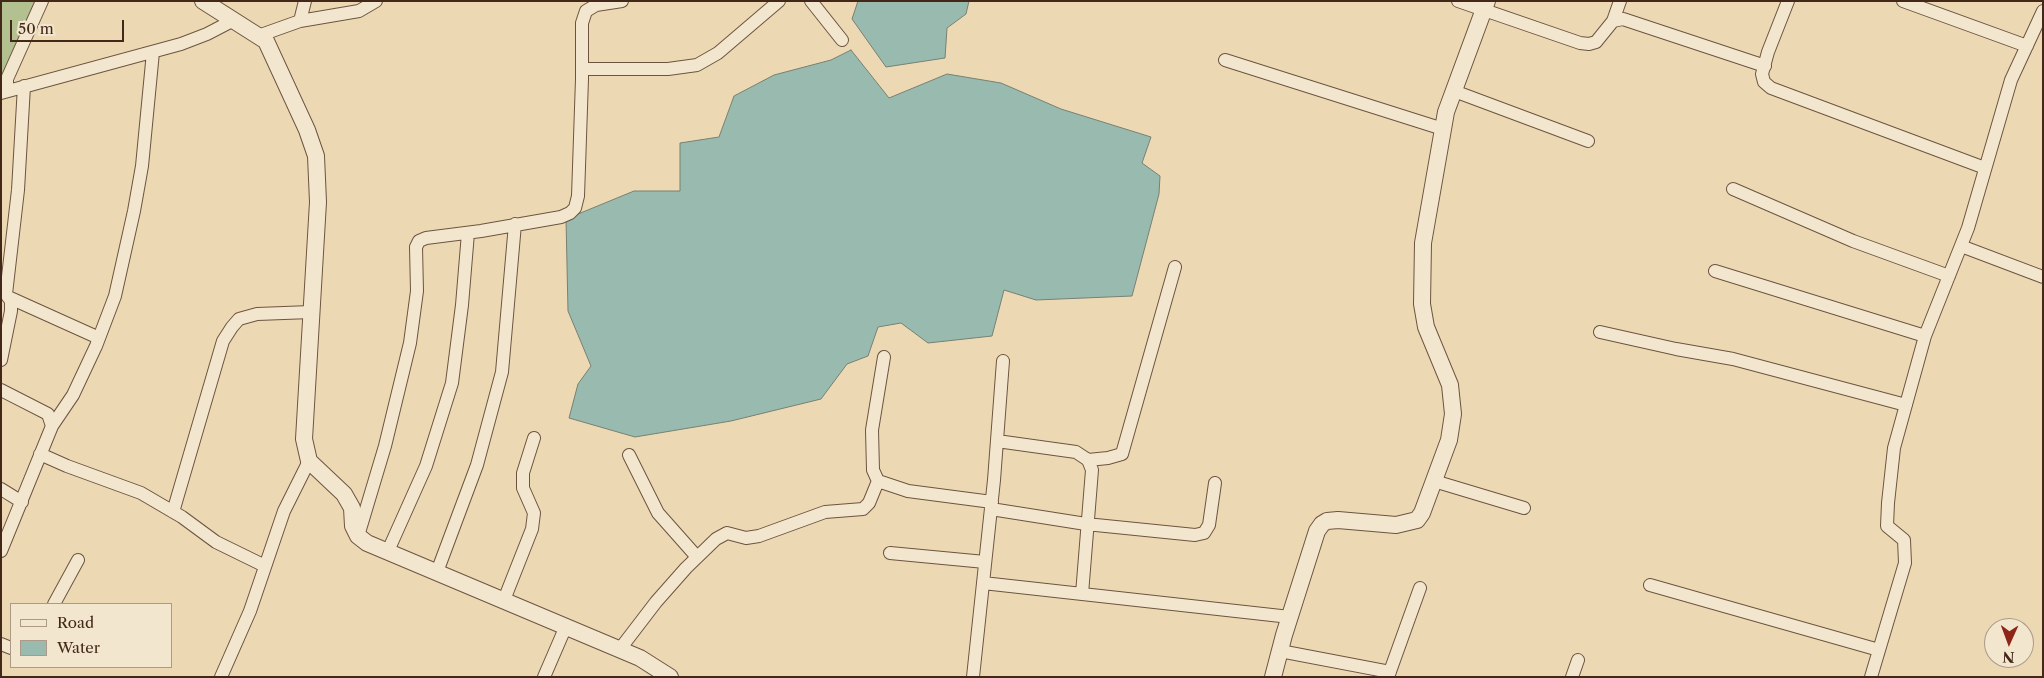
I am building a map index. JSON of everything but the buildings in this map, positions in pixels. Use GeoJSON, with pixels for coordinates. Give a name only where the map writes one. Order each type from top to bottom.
{"type":"FeatureCollection","features":[{"type":"Feature","properties":{"kind":"street"},"geometry":{"type":"LineString","coordinates":[[42,1],[7,79],[4,92],[181,44],[207,34],[234,20]]}},
{"type":"Feature","properties":{"kind":"street"},"geometry":{"type":"LineString","coordinates":[[300,21],[305,1]]}},
{"type":"Feature","properties":{"kind":"street"},"geometry":{"type":"LineString","coordinates":[[258,36],[300,21],[359,11],[376,1]]}},
{"type":"Feature","properties":{"kind":"street"},"geometry":{"type":"LineString","coordinates":[[358,536],[385,446],[410,343],[416,290],[416,247],[419,241],[426,238],[468,233],[561,217],[575,208],[578,196],[582,23],[586,11],[596,5],[622,1]]}},
{"type":"Feature","properties":{"kind":"street"},"geometry":{"type":"LineString","coordinates":[[582,69],[668,69],[697,65],[718,54],[779,1]]}},
{"type":"Feature","properties":{"kind":"street"},"geometry":{"type":"LineString","coordinates":[[810,1],[842,40]]}},
{"type":"Feature","properties":{"kind":"street"},"geometry":{"type":"LineString","coordinates":[[1458,1],[1485,5],[1580,43],[1589,44],[1596,42],[1613,21],[1620,1]]}},
{"type":"Feature","properties":{"kind":"street"},"geometry":{"type":"LineString","coordinates":[[1788,1],[1762,74],[1764,82],[1771,88],[1985,168]]}},
{"type":"Feature","properties":{"kind":"street"},"geometry":{"type":"LineString","coordinates":[[1903,1],[2027,46]]}},
{"type":"Feature","properties":{"kind":"street"},"geometry":{"type":"LineString","coordinates":[[211,3],[266,41],[307,130],[316,156],[318,202],[304,439],[309,461],[344,494],[352,508],[354,526],[358,536],[367,543],[640,658],[670,677]]}},
{"type":"Feature","properties":{"kind":"street"},"geometry":{"type":"LineString","coordinates":[[1273,677],[1317,531],[1322,524],[1338,520],[1396,525],[1416,520],[1422,513],[1449,440],[1453,414],[1450,385],[1426,327],[1422,304],[1423,243],[1443,129],[1454,91],[1485,5]]}},
{"type":"Feature","properties":{"kind":"street"},"geometry":{"type":"LineString","coordinates":[[1871,677],[1905,563],[1904,540],[1887,526],[1894,448],[1925,336],[1968,228],[2010,80],[2043,11]]}},
{"type":"Feature","properties":{"kind":"street"},"geometry":{"type":"LineString","coordinates":[[1613,21],[1624,19],[1638,23],[1765,66]]}},
{"type":"Feature","properties":{"kind":"street"},"geometry":{"type":"LineString","coordinates":[[1,551],[52,426],[73,395],[99,338],[115,296],[142,166],[153,52]]}},
{"type":"Feature","properties":{"kind":"street"},"geometry":{"type":"LineString","coordinates":[[1225,60],[1443,129]]}},
{"type":"Feature","properties":{"kind":"street"},"geometry":{"type":"LineString","coordinates":[[1,360],[11,311],[5,294],[18,190],[24,86]]}},
{"type":"Feature","properties":{"kind":"street"},"geometry":{"type":"LineString","coordinates":[[1454,91],[1588,141]]}},
{"type":"Feature","properties":{"kind":"street"},"geometry":{"type":"LineString","coordinates":[[1733,189],[1853,241],[1949,276]]}},
{"type":"Feature","properties":{"kind":"street"},"geometry":{"type":"LineString","coordinates":[[437,572],[477,465],[502,372],[515,224]]}},
{"type":"Feature","properties":{"kind":"street"},"geometry":{"type":"LineString","coordinates":[[388,551],[426,466],[452,383],[462,305],[468,233]]}},
{"type":"Feature","properties":{"kind":"street"},"geometry":{"type":"LineString","coordinates":[[1961,246],[2043,277]]}},
{"type":"Feature","properties":{"kind":"street"},"geometry":{"type":"LineString","coordinates":[[1088,460],[1108,458],[1122,454],[1175,267]]}},
{"type":"Feature","properties":{"kind":"street"},"geometry":{"type":"LineString","coordinates":[[1715,271],[1925,336]]}},
{"type":"Feature","properties":{"kind":"street"},"geometry":{"type":"LineString","coordinates":[[5,294],[99,338]]}},
{"type":"Feature","properties":{"kind":"street"},"geometry":{"type":"LineString","coordinates":[[173,512],[224,341],[232,327],[240,319],[256,314],[310,312]]}},
{"type":"Feature","properties":{"kind":"street"},"geometry":{"type":"LineString","coordinates":[[1600,332],[1676,349],[1733,359],[1906,406]]}},
{"type":"Feature","properties":{"kind":"street"},"geometry":{"type":"LineString","coordinates":[[884,357],[872,430],[873,470],[878,481],[890,486],[1086,524],[1195,535],[1204,533],[1209,525],[1216,483]]}},
{"type":"Feature","properties":{"kind":"street"},"geometry":{"type":"LineString","coordinates":[[972,677],[992,506],[1003,361]]}},
{"type":"Feature","properties":{"kind":"street"},"geometry":{"type":"LineString","coordinates":[[1,390],[48,414],[52,426]]}},
{"type":"Feature","properties":{"kind":"street"},"geometry":{"type":"LineString","coordinates":[[504,600],[532,529],[534,513],[523,488],[523,473],[534,438]]}},
{"type":"Feature","properties":{"kind":"street"},"geometry":{"type":"LineString","coordinates":[[997,441],[1076,452],[1088,460],[1092,470],[1086,524],[1086,560],[1082,594]]}},
{"type":"Feature","properties":{"kind":"street"},"geometry":{"type":"LineString","coordinates":[[40,454],[141,493],[173,512],[216,542],[265,566]]}},
{"type":"Feature","properties":{"kind":"street"},"geometry":{"type":"LineString","coordinates":[[629,455],[658,513],[697,557]]}},
{"type":"Feature","properties":{"kind":"street"},"geometry":{"type":"LineString","coordinates":[[221,677],[250,611],[284,510],[309,461]]}},
{"type":"Feature","properties":{"kind":"street"},"geometry":{"type":"LineString","coordinates":[[620,649],[656,602],[716,539],[727,533],[746,538],[760,536],[825,512],[863,509],[869,503],[878,481]]}},
{"type":"Feature","properties":{"kind":"street"},"geometry":{"type":"LineString","coordinates":[[1434,482],[1524,508]]}},
{"type":"Feature","properties":{"kind":"street"},"geometry":{"type":"LineString","coordinates":[[1,490],[22,502]]}},
{"type":"Feature","properties":{"kind":"street"},"geometry":{"type":"LineString","coordinates":[[890,553],[985,562]]}},
{"type":"Feature","properties":{"kind":"street"},"geometry":{"type":"LineString","coordinates":[[55,603],[78,560]]}},
{"type":"Feature","properties":{"kind":"street"},"geometry":{"type":"LineString","coordinates":[[983,583],[1290,617]]}},
{"type":"Feature","properties":{"kind":"street"},"geometry":{"type":"LineString","coordinates":[[1650,584],[1879,650]]}},
{"type":"Feature","properties":{"kind":"street"},"geometry":{"type":"LineString","coordinates":[[1280,651],[1389,674],[1420,588]]}},
{"type":"Feature","properties":{"kind":"street"},"geometry":{"type":"LineString","coordinates":[[544,677],[566,626]]}},
{"type":"Feature","properties":{"kind":"street"},"geometry":{"type":"LineString","coordinates":[[1572,677],[1578,660]]}},
{"type":"Feature","properties":{"kind":"green space"},"geometry":{"type":"Polygon","coordinates":[[[1,1],[42,1],[7,79],[1,76],[1,1]]]}},
{"type":"Feature","properties":{"kind":"water"},"geometry":{"type":"Polygon","coordinates":[[[858,1],[969,1],[966,14],[947,28],[945,58],[886,67],[852,19],[858,1]]]}},
{"type":"Feature","properties":{"kind":"water"},"geometry":{"type":"Polygon","coordinates":[[[851,50],[889,98],[947,74],[1001,83],[1061,109],[1151,137],[1142,163],[1160,176],[1159,194],[1132,296],[1036,300],[1004,290],[992,336],[928,343],[901,323],[878,327],[868,356],[847,364],[821,399],[731,421],[635,437],[569,418],[578,384],[591,366],[568,311],[566,219],[634,191],[680,191],[680,143],[719,137],[734,96],[774,75],[831,60],[851,50]]]}}]}
